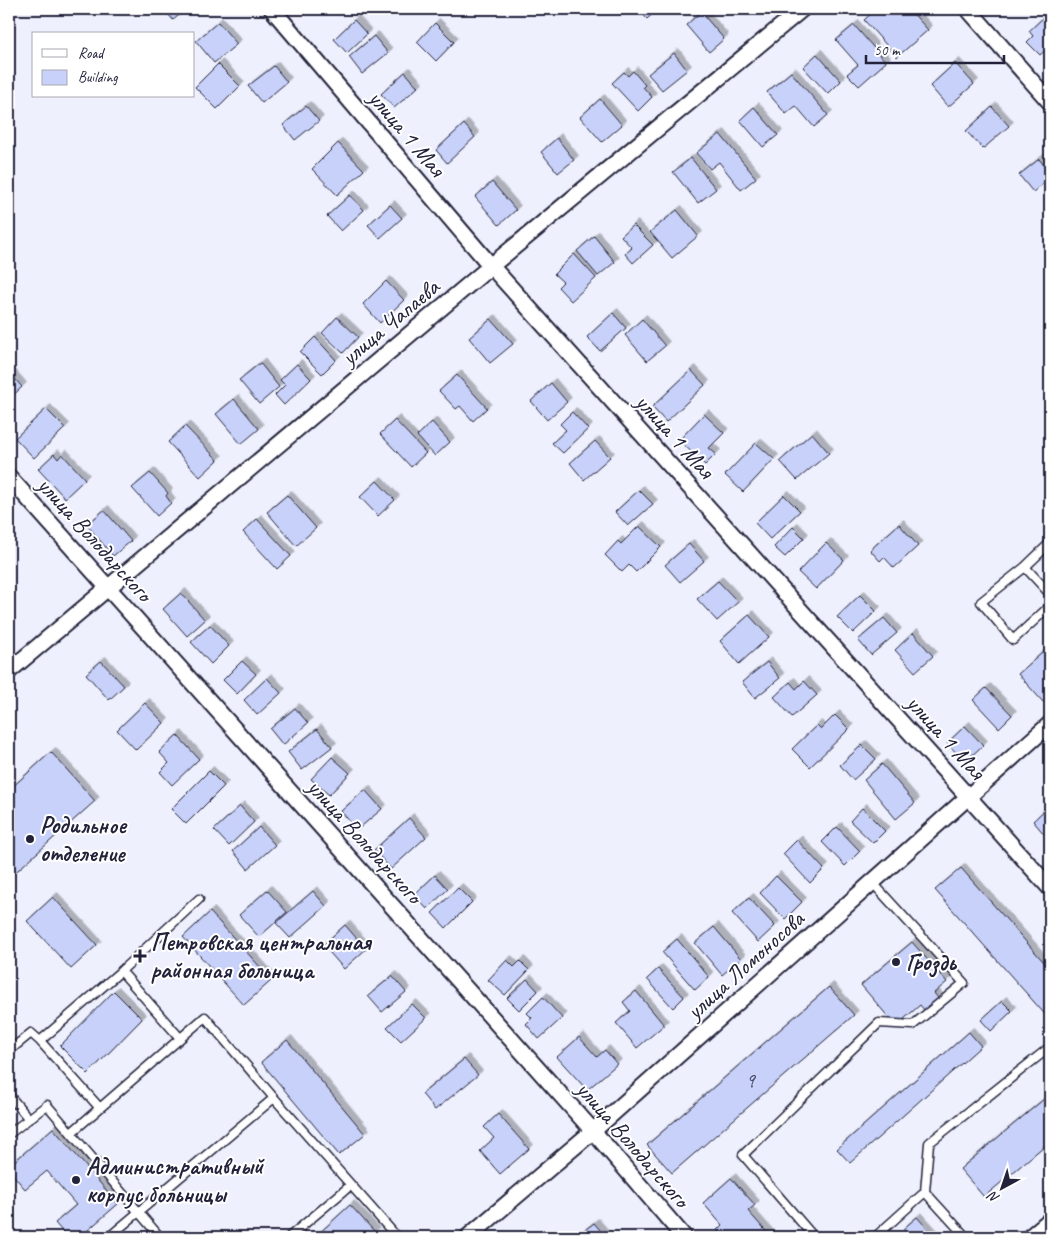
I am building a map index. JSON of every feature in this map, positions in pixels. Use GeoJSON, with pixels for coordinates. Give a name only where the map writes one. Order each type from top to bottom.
{"type":"FeatureCollection","features":[{"type":"Feature","properties":{"kind":"street","name":"улица 1 Мая"},"geometry":{"type":"LineString","coordinates":[[272,9],[491,266],[1050,888]]}},
{"type":"Feature","properties":{"kind":"street","name":"улица Чапаева"},"geometry":{"type":"LineString","coordinates":[[9,671],[491,266],[802,9]]}},
{"type":"Feature","properties":{"kind":"street"},"geometry":{"type":"LineString","coordinates":[[968,9],[1050,102]]}},
{"type":"Feature","properties":{"kind":"street","name":"улица Володарского"},"geometry":{"type":"LineString","coordinates":[[9,478],[109,587],[593,1131],[684,1237]]}},
{"type":"Feature","properties":{"kind":"street","name":"улица Ломоносова"},"geometry":{"type":"LineString","coordinates":[[468,1237],[593,1131],[1050,724]]}},
{"type":"Feature","properties":{"kind":"street"},"geometry":{"type":"LineString","coordinates":[[1030,1237],[1050,1220]]}},
{"type":"Feature","properties":{"kind":"lane"},"geometry":{"type":"LineString","coordinates":[[1050,543],[1025,567],[981,602],[1014,640],[1050,606]]}},
{"type":"Feature","properties":{"kind":"lane"},"geometry":{"type":"LineString","coordinates":[[1025,567],[1050,594]]}},
{"type":"Feature","properties":{"kind":"lane"},"geometry":{"type":"LineString","coordinates":[[814,1237],[743,1155],[880,1023],[913,1025],[964,983],[872,882]]}},
{"type":"Feature","properties":{"kind":"lane"},"geometry":{"type":"LineString","coordinates":[[40,1041],[121,971],[199,899]]}},
{"type":"Feature","properties":{"kind":"lane"},"geometry":{"type":"LineString","coordinates":[[121,971],[180,1038]]}},
{"type":"Feature","properties":{"kind":"lane"},"geometry":{"type":"LineString","coordinates":[[70,1133],[205,1017],[397,1237]]}},
{"type":"Feature","properties":{"kind":"lane"},"geometry":{"type":"LineString","coordinates":[[9,1051],[31,1033],[99,1108]]}},
{"type":"Feature","properties":{"kind":"lane"},"geometry":{"type":"LineString","coordinates":[[875,1237],[926,1192],[929,1143],[1050,1047]]}},
{"type":"Feature","properties":{"kind":"lane"},"geometry":{"type":"LineString","coordinates":[[9,1095],[29,1118]]}},
{"type":"Feature","properties":{"kind":"lane"},"geometry":{"type":"LineString","coordinates":[[109,1237],[274,1098]]}},
{"type":"Feature","properties":{"kind":"lane"},"geometry":{"type":"LineString","coordinates":[[9,1134],[47,1104],[160,1237]]}},
{"type":"Feature","properties":{"kind":"lane"},"geometry":{"type":"LineString","coordinates":[[289,1237],[352,1185]]}},
{"type":"Feature","properties":{"kind":"lane"},"geometry":{"type":"LineString","coordinates":[[926,1192],[966,1237]]}},
{"type":"Feature","properties":{"kind":"building"},"geometry":{"type":"Polygon","coordinates":[[[164,9],[187,9],[173,20],[164,9]]]}},
{"type":"Feature","properties":{"kind":"building"},"geometry":{"type":"Polygon","coordinates":[[[638,9],[658,9],[647,19],[638,9]]]}},
{"type":"Feature","properties":{"kind":"building"},"geometry":{"type":"Polygon","coordinates":[[[876,9],[909,9],[928,30],[897,57],[864,20],[876,9]]]}},
{"type":"Feature","properties":{"kind":"building"},"geometry":{"type":"Polygon","coordinates":[[[701,12],[724,39],[709,52],[686,25],[701,12]]]}},
{"type":"Feature","properties":{"kind":"building"},"geometry":{"type":"Polygon","coordinates":[[[1044,17],[1050,24],[1050,46],[1040,55],[1027,42],[1033,36],[1029,31],[1044,17]]]}},
{"type":"Feature","properties":{"kind":"building"},"geometry":{"type":"Polygon","coordinates":[[[354,20],[367,34],[347,53],[334,39],[354,20]]]}},
{"type":"Feature","properties":{"kind":"building"},"geometry":{"type":"Polygon","coordinates":[[[218,22],[237,44],[214,63],[196,41],[218,22]]]}},
{"type":"Feature","properties":{"kind":"building"},"geometry":{"type":"Polygon","coordinates":[[[435,23],[454,42],[436,61],[417,42],[435,23]]]}},
{"type":"Feature","properties":{"kind":"building"},"geometry":{"type":"Polygon","coordinates":[[[854,25],[886,62],[859,86],[847,74],[858,65],[836,40],[854,25]]]}},
{"type":"Feature","properties":{"kind":"building"},"geometry":{"type":"Polygon","coordinates":[[[374,36],[388,53],[362,74],[349,57],[374,36]]]}},
{"type":"Feature","properties":{"kind":"building"},"geometry":{"type":"Polygon","coordinates":[[[674,53],[687,70],[662,90],[648,74],[674,53]]]}},
{"type":"Feature","properties":{"kind":"building"},"geometry":{"type":"Polygon","coordinates":[[[817,54],[841,81],[828,94],[803,67],[817,54]]]}},
{"type":"Feature","properties":{"kind":"building"},"geometry":{"type":"Polygon","coordinates":[[[955,63],[974,84],[948,107],[930,86],[955,63]]]}},
{"type":"Feature","properties":{"kind":"building"},"geometry":{"type":"Polygon","coordinates":[[[218,64],[240,86],[217,109],[195,87],[218,64]]]}},
{"type":"Feature","properties":{"kind":"building"},"geometry":{"type":"Polygon","coordinates":[[[274,66],[287,82],[262,103],[248,86],[274,66]]]}},
{"type":"Feature","properties":{"kind":"building"},"geometry":{"type":"Polygon","coordinates":[[[633,71],[652,97],[638,111],[612,83],[624,72],[628,76],[633,71]]]}},
{"type":"Feature","properties":{"kind":"building"},"geometry":{"type":"Polygon","coordinates":[[[405,72],[418,87],[394,108],[381,94],[405,72]]]}},
{"type":"Feature","properties":{"kind":"building"},"geometry":{"type":"Polygon","coordinates":[[[791,72],[828,115],[814,127],[796,106],[786,114],[767,92],[791,72]]]}},
{"type":"Feature","properties":{"kind":"building"},"geometry":{"type":"Polygon","coordinates":[[[600,99],[622,125],[602,142],[580,117],[600,99]]]}},
{"type":"Feature","properties":{"kind":"building"},"geometry":{"type":"Polygon","coordinates":[[[306,106],[319,121],[295,140],[283,125],[306,106]]]}},
{"type":"Feature","properties":{"kind":"building"},"geometry":{"type":"Polygon","coordinates":[[[754,107],[778,135],[763,147],[740,120],[754,107]]]}},
{"type":"Feature","properties":{"kind":"building"},"geometry":{"type":"Polygon","coordinates":[[[992,107],[1009,126],[983,149],[966,131],[992,107]]]}},
{"type":"Feature","properties":{"kind":"building"},"geometry":{"type":"Polygon","coordinates":[[[464,124],[475,137],[447,163],[436,150],[464,124]]]}},
{"type":"Feature","properties":{"kind":"building"},"geometry":{"type":"Polygon","coordinates":[[[720,134],[756,178],[741,190],[719,162],[710,169],[696,153],[720,134]]]}},
{"type":"Feature","properties":{"kind":"building"},"geometry":{"type":"Polygon","coordinates":[[[557,138],[574,160],[558,173],[541,152],[557,138]]]}},
{"type":"Feature","properties":{"kind":"building"},"geometry":{"type":"Polygon","coordinates":[[[338,143],[364,170],[337,195],[312,169],[338,143]]]}},
{"type":"Feature","properties":{"kind":"building"},"geometry":{"type":"Polygon","coordinates":[[[691,158],[716,189],[698,203],[673,172],[691,158]]]}},
{"type":"Feature","properties":{"kind":"building"},"geometry":{"type":"Polygon","coordinates":[[[1039,159],[1050,173],[1050,178],[1033,192],[1019,175],[1039,159]]]}},
{"type":"Feature","properties":{"kind":"building"},"geometry":{"type":"Polygon","coordinates":[[[492,182],[516,210],[499,225],[475,197],[492,182]]]}},
{"type":"Feature","properties":{"kind":"building"},"geometry":{"type":"Polygon","coordinates":[[[350,195],[364,210],[341,231],[327,216],[350,195]]]}},
{"type":"Feature","properties":{"kind":"building"},"geometry":{"type":"Polygon","coordinates":[[[390,205],[402,218],[380,238],[368,225],[390,205]]]}},
{"type":"Feature","properties":{"kind":"building"},"geometry":{"type":"Polygon","coordinates":[[[677,210],[698,236],[672,258],[650,232],[677,210]]]}},
{"type":"Feature","properties":{"kind":"building"},"geometry":{"type":"Polygon","coordinates":[[[633,225],[653,245],[633,263],[625,254],[632,248],[621,236],[633,225]]]}},
{"type":"Feature","properties":{"kind":"building"},"geometry":{"type":"Polygon","coordinates":[[[594,236],[615,262],[598,276],[577,251],[594,236]]]}},
{"type":"Feature","properties":{"kind":"building"},"geometry":{"type":"Polygon","coordinates":[[[574,254],[596,278],[571,301],[558,287],[563,282],[554,274],[574,254]]]}},
{"type":"Feature","properties":{"kind":"building"},"geometry":{"type":"Polygon","coordinates":[[[386,281],[404,300],[380,323],[363,304],[386,281]]]}},
{"type":"Feature","properties":{"kind":"building"},"geometry":{"type":"Polygon","coordinates":[[[613,313],[626,328],[600,351],[587,337],[613,313]]]}},
{"type":"Feature","properties":{"kind":"building"},"geometry":{"type":"Polygon","coordinates":[[[337,317],[358,337],[343,353],[322,333],[337,317]]]}},
{"type":"Feature","properties":{"kind":"building"},"geometry":{"type":"Polygon","coordinates":[[[491,319],[513,344],[490,363],[469,338],[491,319]]]}},
{"type":"Feature","properties":{"kind":"building"},"geometry":{"type":"Polygon","coordinates":[[[642,319],[665,346],[647,361],[625,335],[642,319]]]}},
{"type":"Feature","properties":{"kind":"building"},"geometry":{"type":"Polygon","coordinates":[[[315,337],[336,360],[322,374],[300,352],[315,337]]]}},
{"type":"Feature","properties":{"kind":"building"},"geometry":{"type":"Polygon","coordinates":[[[260,363],[279,387],[259,404],[239,380],[260,363]]]}},
{"type":"Feature","properties":{"kind":"building"},"geometry":{"type":"Polygon","coordinates":[[[297,364],[311,379],[284,405],[275,395],[285,385],[280,380],[297,364]]]}},
{"type":"Feature","properties":{"kind":"building"},"geometry":{"type":"Polygon","coordinates":[[[691,370],[705,385],[666,422],[652,407],[691,370]]]}},
{"type":"Feature","properties":{"kind":"building"},"geometry":{"type":"Polygon","coordinates":[[[9,372],[22,387],[9,399],[9,372]]]}},
{"type":"Feature","properties":{"kind":"building"},"geometry":{"type":"Polygon","coordinates":[[[457,375],[487,408],[473,421],[460,406],[456,409],[439,391],[457,375]]]}},
{"type":"Feature","properties":{"kind":"building"},"geometry":{"type":"Polygon","coordinates":[[[551,383],[567,402],[547,420],[531,401],[551,383]]]}},
{"type":"Feature","properties":{"kind":"building"},"geometry":{"type":"Polygon","coordinates":[[[234,399],[259,429],[241,444],[216,414],[234,399]]]}},
{"type":"Feature","properties":{"kind":"building"},"geometry":{"type":"Polygon","coordinates":[[[46,409],[65,428],[34,458],[15,438],[46,409]]]}},
{"type":"Feature","properties":{"kind":"building"},"geometry":{"type":"Polygon","coordinates":[[[572,412],[588,429],[563,453],[552,443],[566,430],[560,424],[572,412]]]}},
{"type":"Feature","properties":{"kind":"building"},"geometry":{"type":"Polygon","coordinates":[[[704,414],[724,433],[709,448],[716,454],[705,465],[679,440],[704,414]]]}},
{"type":"Feature","properties":{"kind":"building"},"geometry":{"type":"Polygon","coordinates":[[[395,420],[426,453],[411,467],[380,434],[395,420]]]}},
{"type":"Feature","properties":{"kind":"building"},"geometry":{"type":"Polygon","coordinates":[[[432,422],[450,442],[435,456],[417,436],[432,422]]]}},
{"type":"Feature","properties":{"kind":"building"},"geometry":{"type":"Polygon","coordinates":[[[185,426],[218,460],[200,477],[168,442],[185,426]]]}},
{"type":"Feature","properties":{"kind":"building"},"geometry":{"type":"Polygon","coordinates":[[[812,433],[829,453],[797,480],[780,461],[812,433]]]}},
{"type":"Feature","properties":{"kind":"building"},"geometry":{"type":"Polygon","coordinates":[[[595,441],[610,457],[584,480],[570,463],[595,441]]]}},
{"type":"Feature","properties":{"kind":"building"},"geometry":{"type":"Polygon","coordinates":[[[756,443],[774,459],[743,492],[725,475],[756,443]]]}},
{"type":"Feature","properties":{"kind":"building"},"geometry":{"type":"Polygon","coordinates":[[[54,454],[58,459],[62,454],[85,479],[65,498],[38,469],[54,454]]]}},
{"type":"Feature","properties":{"kind":"building"},"geometry":{"type":"Polygon","coordinates":[[[150,473],[168,493],[166,496],[171,503],[157,516],[132,488],[150,473]]]}},
{"type":"Feature","properties":{"kind":"building"},"geometry":{"type":"Polygon","coordinates":[[[377,481],[395,500],[378,516],[360,497],[377,481]]]}},
{"type":"Feature","properties":{"kind":"building"},"geometry":{"type":"Polygon","coordinates":[[[639,490],[653,504],[628,526],[615,512],[639,490]]]}},
{"type":"Feature","properties":{"kind":"building"},"geometry":{"type":"Polygon","coordinates":[[[287,495],[316,528],[296,546],[267,512],[287,495]]]}},
{"type":"Feature","properties":{"kind":"building"},"geometry":{"type":"Polygon","coordinates":[[[784,495],[800,511],[770,539],[755,523],[784,495]]]}},
{"type":"Feature","properties":{"kind":"building"},"geometry":{"type":"Polygon","coordinates":[[[104,510],[131,541],[113,556],[87,525],[104,510]]]}},
{"type":"Feature","properties":{"kind":"building"},"geometry":{"type":"Polygon","coordinates":[[[257,519],[291,556],[277,569],[243,532],[257,519]]]}},
{"type":"Feature","properties":{"kind":"building"},"geometry":{"type":"Polygon","coordinates":[[[899,524],[918,546],[894,568],[884,557],[880,561],[870,550],[899,524]]]}},
{"type":"Feature","properties":{"kind":"building"},"geometry":{"type":"Polygon","coordinates":[[[639,526],[661,547],[636,572],[629,565],[622,572],[605,555],[618,541],[621,544],[639,526]]]}},
{"type":"Feature","properties":{"kind":"building"},"geometry":{"type":"Polygon","coordinates":[[[793,527],[804,538],[785,557],[774,547],[793,527]]]}},
{"type":"Feature","properties":{"kind":"building"},"geometry":{"type":"Polygon","coordinates":[[[826,543],[844,560],[816,589],[798,572],[826,543]]]}},
{"type":"Feature","properties":{"kind":"building"},"geometry":{"type":"Polygon","coordinates":[[[689,544],[704,561],[680,582],[665,565],[689,544]]]}},
{"type":"Feature","properties":{"kind":"building"},"geometry":{"type":"Polygon","coordinates":[[[718,581],[738,602],[717,621],[697,599],[718,581]]]}},
{"type":"Feature","properties":{"kind":"building"},"geometry":{"type":"Polygon","coordinates":[[[181,593],[205,620],[187,636],[163,609],[181,593]]]}},
{"type":"Feature","properties":{"kind":"building"},"geometry":{"type":"Polygon","coordinates":[[[860,595],[876,611],[853,633],[837,617],[860,595]]]}},
{"type":"Feature","properties":{"kind":"building"},"geometry":{"type":"Polygon","coordinates":[[[749,615],[769,637],[739,664],[720,641],[749,615]]]}},
{"type":"Feature","properties":{"kind":"building"},"geometry":{"type":"Polygon","coordinates":[[[884,618],[897,633],[871,655],[858,640],[884,618]]]}},
{"type":"Feature","properties":{"kind":"building"},"geometry":{"type":"Polygon","coordinates":[[[210,625],[229,646],[211,664],[191,642],[210,625]]]}},
{"type":"Feature","properties":{"kind":"building"},"geometry":{"type":"Polygon","coordinates":[[[913,633],[933,656],[915,672],[895,650],[913,633]]]}},
{"type":"Feature","properties":{"kind":"building"},"geometry":{"type":"Polygon","coordinates":[[[1050,646],[1050,696],[1043,702],[1018,674],[1050,646]]]}},
{"type":"Feature","properties":{"kind":"building"},"geometry":{"type":"Polygon","coordinates":[[[101,661],[124,686],[109,700],[86,674],[101,661]]]}},
{"type":"Feature","properties":{"kind":"building"},"geometry":{"type":"Polygon","coordinates":[[[242,661],[256,674],[237,694],[223,680],[242,661]]]}},
{"type":"Feature","properties":{"kind":"building"},"geometry":{"type":"Polygon","coordinates":[[[767,662],[780,678],[755,698],[742,682],[767,662]]]}},
{"type":"Feature","properties":{"kind":"building"},"geometry":{"type":"Polygon","coordinates":[[[267,678],[281,693],[257,715],[244,700],[267,678]]]}},
{"type":"Feature","properties":{"kind":"building"},"geometry":{"type":"Polygon","coordinates":[[[804,681],[817,695],[792,717],[774,697],[790,682],[796,689],[804,681]]]}},
{"type":"Feature","properties":{"kind":"building"},"geometry":{"type":"Polygon","coordinates":[[[986,688],[1012,715],[999,728],[973,700],[986,688]]]}},
{"type":"Feature","properties":{"kind":"building"},"geometry":{"type":"Polygon","coordinates":[[[145,703],[164,723],[136,750],[117,730],[145,703]]]}},
{"type":"Feature","properties":{"kind":"building"},"geometry":{"type":"Polygon","coordinates":[[[295,708],[308,723],[283,745],[270,729],[295,708]]]}},
{"type":"Feature","properties":{"kind":"building"},"geometry":{"type":"Polygon","coordinates":[[[835,715],[849,729],[810,767],[792,749],[817,725],[821,729],[835,715]]]}},
{"type":"Feature","properties":{"kind":"building"},"geometry":{"type":"Polygon","coordinates":[[[965,726],[983,745],[965,762],[947,743],[965,726]]]}},
{"type":"Feature","properties":{"kind":"building"},"geometry":{"type":"Polygon","coordinates":[[[317,729],[332,747],[302,770],[288,752],[317,729]]]}},
{"type":"Feature","properties":{"kind":"building"},"geometry":{"type":"Polygon","coordinates":[[[177,735],[199,759],[172,785],[160,772],[169,763],[159,752],[177,735]]]}},
{"type":"Feature","properties":{"kind":"building"},"geometry":{"type":"Polygon","coordinates":[[[862,745],[876,759],[853,780],[840,765],[862,745]]]}},
{"type":"Feature","properties":{"kind":"building","name":"Родильное отделение"},"geometry":{"type":"Polygon","coordinates":[[[51,752],[95,801],[9,878],[9,790],[51,752]]]}},
{"type":"Feature","properties":{"kind":"building"},"geometry":{"type":"Polygon","coordinates":[[[332,757],[350,773],[329,795],[311,779],[332,757]]]}},
{"type":"Feature","properties":{"kind":"building"},"geometry":{"type":"Polygon","coordinates":[[[882,764],[915,803],[896,819],[864,780],[882,764]]]}},
{"type":"Feature","properties":{"kind":"building"},"geometry":{"type":"Polygon","coordinates":[[[209,771],[224,786],[186,824],[171,809],[209,771]]]}},
{"type":"Feature","properties":{"kind":"building"},"geometry":{"type":"Polygon","coordinates":[[[365,790],[382,809],[357,830],[341,811],[365,790]]]}},
{"type":"Feature","properties":{"kind":"building"},"geometry":{"type":"Polygon","coordinates":[[[1050,805],[1050,841],[1033,821],[1050,805]]]}},
{"type":"Feature","properties":{"kind":"building"},"geometry":{"type":"Polygon","coordinates":[[[240,806],[254,822],[229,846],[214,830],[240,806]]]}},
{"type":"Feature","properties":{"kind":"building"},"geometry":{"type":"Polygon","coordinates":[[[862,808],[885,831],[873,843],[850,821],[862,808]]]}},
{"type":"Feature","properties":{"kind":"building"},"geometry":{"type":"Polygon","coordinates":[[[409,818],[426,837],[391,869],[374,850],[409,818]]]}},
{"type":"Feature","properties":{"kind":"building"},"geometry":{"type":"Polygon","coordinates":[[[259,827],[275,845],[248,869],[233,851],[259,827]]]}},
{"type":"Feature","properties":{"kind":"building"},"geometry":{"type":"Polygon","coordinates":[[[837,827],[860,851],[845,866],[822,842],[837,827]]]}},
{"type":"Feature","properties":{"kind":"building"},"geometry":{"type":"Polygon","coordinates":[[[797,840],[824,869],[810,883],[783,854],[797,840]]]}},
{"type":"Feature","properties":{"kind":"building"},"geometry":{"type":"Polygon","coordinates":[[[961,868],[1050,969],[1050,1020],[935,890],[961,868]]]}},
{"type":"Feature","properties":{"kind":"building"},"geometry":{"type":"Polygon","coordinates":[[[435,875],[448,889],[427,909],[414,895],[435,875]]]}},
{"type":"Feature","properties":{"kind":"building"},"geometry":{"type":"Polygon","coordinates":[[[776,876],[802,902],[785,919],[760,893],[776,876]]]}},
{"type":"Feature","properties":{"kind":"building"},"geometry":{"type":"Polygon","coordinates":[[[458,888],[472,902],[446,928],[432,913],[458,888]]]}},
{"type":"Feature","properties":{"kind":"building"},"geometry":{"type":"Polygon","coordinates":[[[267,890],[287,912],[259,937],[239,915],[267,890]]]}},
{"type":"Feature","properties":{"kind":"building"},"geometry":{"type":"Polygon","coordinates":[[[313,891],[326,906],[290,938],[276,923],[313,891]]]}},
{"type":"Feature","properties":{"kind":"building"},"geometry":{"type":"Polygon","coordinates":[[[53,897],[97,945],[71,969],[27,921],[53,897]]]}},
{"type":"Feature","properties":{"kind":"building"},"geometry":{"type":"Polygon","coordinates":[[[749,898],[775,926],[758,942],[732,913],[749,898]]]}},
{"type":"Feature","properties":{"kind":"building"},"geometry":{"type":"Polygon","coordinates":[[[210,912],[272,980],[244,1005],[183,937],[210,912]]]}},
{"type":"Feature","properties":{"kind":"building"},"geometry":{"type":"Polygon","coordinates":[[[345,925],[366,949],[344,969],[323,945],[345,925]]]}},
{"type":"Feature","properties":{"kind":"building"},"geometry":{"type":"Polygon","coordinates":[[[714,927],[741,959],[722,975],[695,943],[714,927]]]}},
{"type":"Feature","properties":{"kind":"building"},"geometry":{"type":"Polygon","coordinates":[[[677,939],[709,977],[695,990],[662,952],[677,939]]]}},
{"type":"Feature","properties":{"kind":"building"},"geometry":{"type":"Polygon","coordinates":[[[912,942],[947,982],[934,993],[939,999],[925,1011],[920,1005],[896,1026],[861,985],[912,942]]]}},
{"type":"Feature","properties":{"kind":"building"},"geometry":{"type":"Polygon","coordinates":[[[507,960],[514,967],[520,961],[529,970],[505,995],[488,980],[507,960]]]}},
{"type":"Feature","properties":{"kind":"building"},"geometry":{"type":"Polygon","coordinates":[[[658,969],[684,997],[673,1008],[647,979],[658,969]]]}},
{"type":"Feature","properties":{"kind":"building"},"geometry":{"type":"Polygon","coordinates":[[[392,976],[406,992],[382,1012],[368,996],[392,976]]]}},
{"type":"Feature","properties":{"kind":"building"},"geometry":{"type":"Polygon","coordinates":[[[527,979],[538,991],[519,1010],[507,998],[527,979]]]}},
{"type":"Feature","properties":{"kind":"building"},"geometry":{"type":"Polygon","coordinates":[[[829,987],[854,1015],[672,1173],[647,1145],[829,987]]]}},
{"type":"Feature","properties":{"kind":"building"},"geometry":{"type":"Polygon","coordinates":[[[114,991],[142,1019],[88,1074],[60,1046],[114,991]]]}},
{"type":"Feature","properties":{"kind":"building"},"geometry":{"type":"Polygon","coordinates":[[[636,991],[664,1025],[637,1048],[616,1023],[630,1011],[623,1002],[636,991]]]}},
{"type":"Feature","properties":{"kind":"building"},"geometry":{"type":"Polygon","coordinates":[[[543,997],[562,1018],[539,1039],[526,1024],[532,1018],[527,1013],[543,997]]]}},
{"type":"Feature","properties":{"kind":"building"},"geometry":{"type":"Polygon","coordinates":[[[1002,1001],[1012,1011],[991,1031],[981,1020],[1002,1001]]]}},
{"type":"Feature","properties":{"kind":"building"},"geometry":{"type":"Polygon","coordinates":[[[412,1004],[426,1018],[401,1041],[387,1027],[412,1004]]]}},
{"type":"Feature","properties":{"kind":"building"},"geometry":{"type":"Polygon","coordinates":[[[969,1032],[981,1046],[850,1163],[837,1149],[969,1032]]]}},
{"type":"Feature","properties":{"kind":"building"},"geometry":{"type":"Polygon","coordinates":[[[579,1037],[597,1057],[605,1050],[617,1064],[587,1090],[557,1057],[579,1037]]]}},
{"type":"Feature","properties":{"kind":"building"},"geometry":{"type":"Polygon","coordinates":[[[287,1040],[365,1134],[339,1155],[261,1062],[287,1040]]]}},
{"type":"Feature","properties":{"kind":"building"},"geometry":{"type":"Polygon","coordinates":[[[464,1059],[478,1075],[435,1110],[422,1094],[464,1059]]]}},
{"type":"Feature","properties":{"kind":"building"},"geometry":{"type":"Polygon","coordinates":[[[1050,1094],[1050,1141],[984,1197],[960,1169],[1050,1094]]]}},
{"type":"Feature","properties":{"kind":"building"},"geometry":{"type":"Polygon","coordinates":[[[498,1114],[529,1149],[500,1174],[480,1151],[494,1138],[484,1127],[498,1114]]]}},
{"type":"Feature","properties":{"kind":"building","name":"Административный корпус больницы"},"geometry":{"type":"Polygon","coordinates":[[[53,1128],[118,1204],[80,1237],[67,1237],[55,1223],[76,1205],[47,1171],[25,1189],[9,1170],[9,1166],[53,1128]]]}},
{"type":"Feature","properties":{"kind":"building"},"geometry":{"type":"Polygon","coordinates":[[[731,1178],[755,1205],[748,1211],[771,1237],[723,1237],[717,1230],[722,1225],[703,1203],[731,1178]]]}},
{"type":"Feature","properties":{"kind":"building"},"geometry":{"type":"Polygon","coordinates":[[[350,1205],[375,1232],[369,1237],[315,1237],[350,1205]]]}},
{"type":"Feature","properties":{"kind":"building"},"geometry":{"type":"Polygon","coordinates":[[[917,1217],[935,1237],[911,1237],[903,1229],[917,1217]]]}},
{"type":"Feature","properties":{"kind":"building"},"geometry":{"type":"Polygon","coordinates":[[[594,1223],[606,1237],[576,1237],[594,1223]]]}},
{"type":"Feature","properties":{"kind":"place","name":"Родильное отделение"},"geometry":{"type":"Point","coordinates":[30,839]}},
{"type":"Feature","properties":{"kind":"place","name":"Петровская центральная районная больница"},"geometry":{"type":"Point","coordinates":[140,956]}},
{"type":"Feature","properties":{"kind":"place","name":"Гроздь"},"geometry":{"type":"Point","coordinates":[896,962]}},
{"type":"Feature","properties":{"kind":"place","name":"Административный корпус больницы"},"geometry":{"type":"Point","coordinates":[76,1180]}}]}
